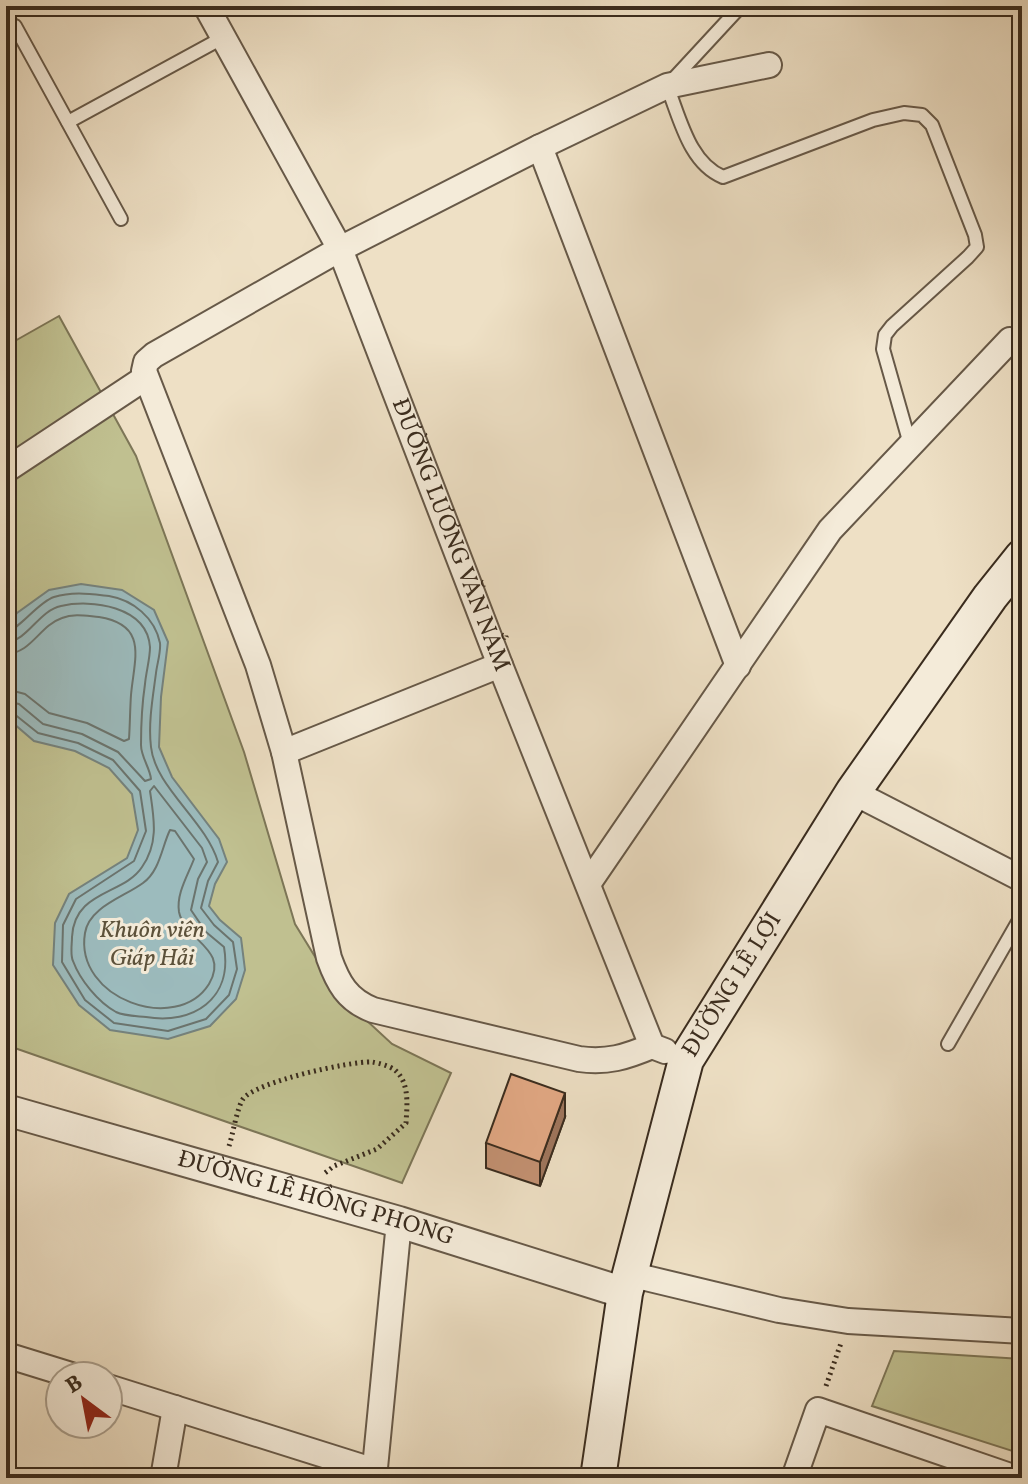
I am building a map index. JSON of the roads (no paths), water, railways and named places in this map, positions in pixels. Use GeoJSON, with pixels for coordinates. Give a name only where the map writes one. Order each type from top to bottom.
{"type":"FeatureCollection","features":[{"type":"Feature","properties":{"kind":"main road","name":"ĐƯỜNG LÊ LỢI"},"geometry":{"type":"LineString","coordinates":[[598,1478],[627,1284],[686,1060],[853,792],[990,597],[1022,557]]}},
{"type":"Feature","properties":{"kind":"street","name":"ĐƯỜNG LƯƠNG VĂN NẮM"},"geometry":{"type":"LineString","coordinates":[[206,6],[340,249],[500,665],[652,1046]]}},
{"type":"Feature","properties":{"kind":"street"},"geometry":{"type":"LineString","coordinates":[[686,1060],[652,1046],[620,1059],[602,1062],[579,1059],[373,1010],[356,1003],[342,988],[329,958],[284,752],[258,665],[145,378],[146,362],[340,249],[667,86],[769,65]]}},
{"type":"Feature","properties":{"kind":"street"},"geometry":{"type":"LineString","coordinates":[[540,147],[738,666]]}},
{"type":"Feature","properties":{"kind":"street"},"geometry":{"type":"LineString","coordinates":[[588,884],[830,530],[1010,340]]}},
{"type":"Feature","properties":{"kind":"street"},"geometry":{"type":"LineString","coordinates":[[6,470],[145,378]]}},
{"type":"Feature","properties":{"kind":"street"},"geometry":{"type":"LineString","coordinates":[[284,752],[500,665]]}},
{"type":"Feature","properties":{"kind":"street"},"geometry":{"type":"LineString","coordinates":[[853,792],[1022,879]]}},
{"type":"Feature","properties":{"kind":"street","name":"ĐƯỜNG LÊ HỒNG PHONG"},"geometry":{"type":"LineString","coordinates":[[6,1110],[627,1284],[848,1321],[1022,1331]]}},
{"type":"Feature","properties":{"kind":"street"},"geometry":{"type":"LineString","coordinates":[[124,1392],[374,1474],[399,1222]]}},
{"type":"Feature","properties":{"kind":"street"},"geometry":{"type":"LineString","coordinates":[[6,1355],[44,1367]]}},
{"type":"Feature","properties":{"kind":"street"},"geometry":{"type":"LineString","coordinates":[[163,1478],[175,1408]]}},
{"type":"Feature","properties":{"kind":"street"},"geometry":{"type":"LineString","coordinates":[[794,1478],[818,1410],[1016,1478]]}},
{"type":"Feature","properties":{"kind":"lane"},"geometry":{"type":"LineString","coordinates":[[741,6],[667,86],[696,156],[709,171],[723,177],[873,120],[904,113],[922,115],[932,125],[975,235],[977,247],[885,335],[883,349],[910,444]]}},
{"type":"Feature","properties":{"kind":"lane"},"geometry":{"type":"LineString","coordinates":[[15,26],[121,219]]}},
{"type":"Feature","properties":{"kind":"lane"},"geometry":{"type":"LineString","coordinates":[[68,122],[224,37]]}},
{"type":"Feature","properties":{"kind":"lane"},"geometry":{"type":"LineString","coordinates":[[948,1044],[1022,915]]}},
{"type":"Feature","properties":{"kind":"water"},"geometry":{"type":"Polygon","coordinates":[[[81,584],[122,590],[154,610],[168,642],[159,747],[172,777],[219,839],[227,862],[215,884],[209,906],[241,938],[245,970],[236,999],[210,1026],[168,1039],[110,1030],[79,1005],[53,965],[55,923],[69,894],[127,858],[138,830],[132,794],[109,768],[75,751],[34,741],[6,717],[6,628],[17,613],[49,590],[81,584]]]}},
{"type":"Feature","properties":{"kind":"park label","name":"Khuôn viên Giáp Hải"},"geometry":{"type":"Point","coordinates":[152,945]}}]}
